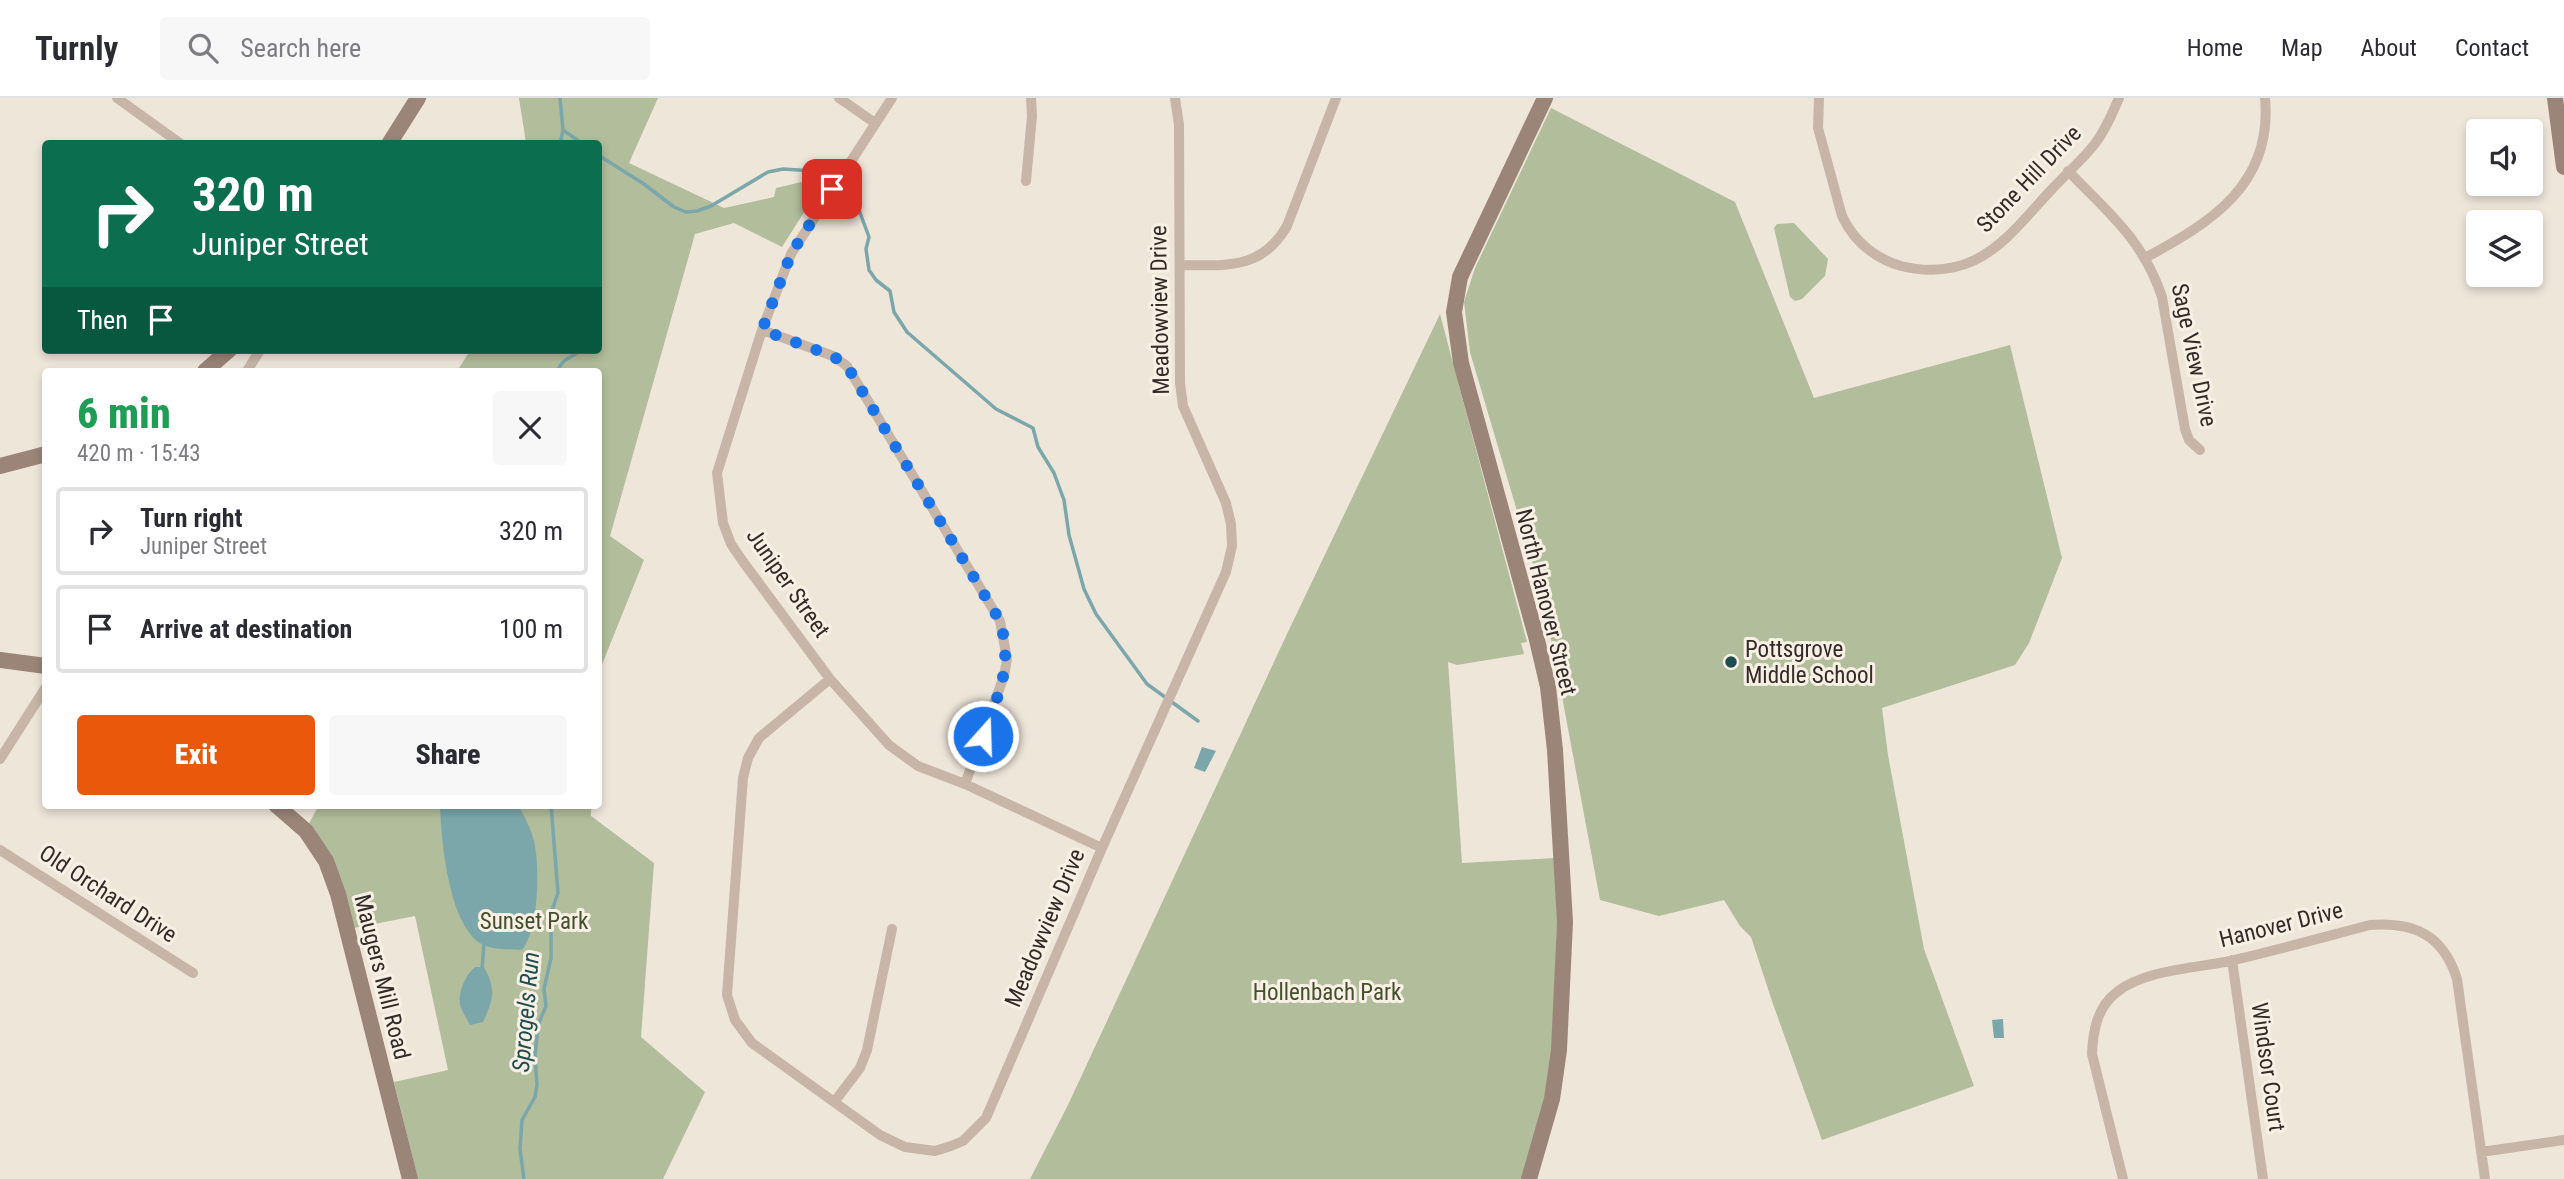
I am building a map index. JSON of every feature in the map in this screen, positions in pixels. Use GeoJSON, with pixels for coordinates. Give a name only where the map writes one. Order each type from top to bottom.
{"type":"FeatureCollection","features":[{"type":"Feature","properties":{"kind":"street"},"geometry":{"type":"LineString","coordinates":[[117,98],[175,140]]}},
{"type":"Feature","properties":{"kind":"street"},"geometry":{"type":"LineString","coordinates":[[392,140],[418,98]]}},
{"type":"Feature","properties":{"kind":"street"},"geometry":{"type":"LineString","coordinates":[[839,98],[875,123]]}},
{"type":"Feature","properties":{"kind":"street","name":"Juniper Street"},"geometry":{"type":"LineString","coordinates":[[892,98],[791,254],[762,330],[717,473],[723,523],[744,563],[830,679],[888,745],[918,766],[1102,848]]}},
{"type":"Feature","properties":{"kind":"street"},"geometry":{"type":"LineString","coordinates":[[1026,181],[1031,98]]}},
{"type":"Feature","properties":{"kind":"street","name":"Meadowview Drive"},"geometry":{"type":"LineString","coordinates":[[830,679],[759,738],[748,758],[743,778],[727,995],[735,1020],[752,1043],[880,1135],[905,1147],[936,1151],[963,1141],[986,1118],[1102,848],[1226,572],[1232,546],[1226,503],[1183,405],[1179,125],[1175,98]]}},
{"type":"Feature","properties":{"kind":"street"},"geometry":{"type":"LineString","coordinates":[[1180,265],[1249,262],[1277,243],[1287,226],[1336,98]]}},
{"type":"Feature","properties":{"kind":"street","name":"North Hanover Street"},"geometry":{"type":"LineString","coordinates":[[1529,1179],[1552,1099],[1559,1050],[1565,922],[1555,750],[1548,687],[1461,363],[1454,312],[1461,276],[1473,247],[1545,98]]}},
{"type":"Feature","properties":{"kind":"street","name":"Stone Hill Drive"},"geometry":{"type":"LineString","coordinates":[[1819,98],[1818,128],[1842,216],[1856,239],[1885,261],[1932,270],[1977,260],[1998,244],[2094,145],[2119,98]]}},
{"type":"Feature","properties":{"kind":"street"},"geometry":{"type":"LineString","coordinates":[[2146,258],[2192,233],[2232,200],[2244,184],[2264,138],[2267,119],[2265,98]]}},
{"type":"Feature","properties":{"kind":"street"},"geometry":{"type":"LineString","coordinates":[[2555,98],[2564,167]]}},
{"type":"Feature","properties":{"kind":"street","name":"Sage View Drive"},"geometry":{"type":"LineString","coordinates":[[2068,172],[2134,239],[2146,258],[2162,297],[2185,429],[2189,440],[2200,450]]}},
{"type":"Feature","properties":{"kind":"street"},"geometry":{"type":"LineString","coordinates":[[762,330],[833,356],[847,366],[1000,621],[1007,659],[1004,676],[965,785]]}},
{"type":"Feature","properties":{"kind":"street"},"geometry":{"type":"LineString","coordinates":[[208,368],[224,354]]}},
{"type":"Feature","properties":{"kind":"street"},"geometry":{"type":"LineString","coordinates":[[0,466],[42,455]]}},
{"type":"Feature","properties":{"kind":"street"},"geometry":{"type":"LineString","coordinates":[[0,660],[42,665]]}},
{"type":"Feature","properties":{"kind":"street"},"geometry":{"type":"LineString","coordinates":[[0,759],[42,694]]}},
{"type":"Feature","properties":{"kind":"street","name":"Maugers Mill Road"},"geometry":{"type":"LineString","coordinates":[[281,809],[306,831],[326,861],[338,894],[410,1179]]}},
{"type":"Feature","properties":{"kind":"street","name":"Old Orchard Drive"},"geometry":{"type":"LineString","coordinates":[[0,850],[193,973]]}},
{"type":"Feature","properties":{"kind":"street","name":"Hanover Drive"},"geometry":{"type":"LineString","coordinates":[[2123,1179],[2092,1054],[2093,1035],[2099,1016],[2106,1003],[2117,992],[2131,983],[2370,925],[2393,923],[2428,935],[2453,965],[2485,1179]]}},
{"type":"Feature","properties":{"kind":"street"},"geometry":{"type":"LineString","coordinates":[[835,1101],[860,1068],[867,1050],[892,929]]}},
{"type":"Feature","properties":{"kind":"street","name":"Windsor Court"},"geometry":{"type":"LineString","coordinates":[[2232,960],[2263,1179]]}},
{"type":"Feature","properties":{"kind":"street"},"geometry":{"type":"LineString","coordinates":[[2481,1152],[2564,1140]]}},
{"type":"Feature","properties":{"kind":"green space"},"geometry":{"type":"Polygon","coordinates":[[[519,98],[658,98],[629,163],[724,208],[774,197],[776,188],[827,176],[782,247],[734,223],[695,234],[610,536],[644,560],[602,665],[602,368],[459,368],[468,354],[602,354],[602,140],[526,140],[519,98]]]}},
{"type":"Feature","properties":{"kind":"green space"},"geometry":{"type":"Polygon","coordinates":[[[1551,108],[1735,202],[1814,398],[2010,345],[2062,558],[2029,643],[2015,665],[1882,708],[1888,755],[1924,949],[1974,1086],[1822,1140],[1751,937],[1740,926],[1724,900],[1659,916],[1600,900],[1553,648],[1533,565],[1470,352],[1464,302],[1475,268],[1551,108]]]}},
{"type":"Feature","properties":{"kind":"green space"},"geometry":{"type":"Polygon","coordinates":[[[1794,223],[1828,259],[1825,276],[1802,299],[1795,301],[1790,297],[1774,228],[1777,224],[1794,223]]]}},
{"type":"Feature","properties":{"kind":"green space","name":"Hollenbach Park"},"geometry":{"type":"Polygon","coordinates":[[[1440,314],[1527,642],[1521,643],[1524,654],[1457,665],[1448,662],[1462,863],[1556,858],[1558,899],[1551,1079],[1524,1179],[1030,1179],[1067,1107],[1287,634],[1440,314]]]}},
{"type":"Feature","properties":{"kind":"green space","name":"Sunset Park"},"geometry":{"type":"Polygon","coordinates":[[[317,809],[591,809],[591,816],[654,863],[641,1037],[705,1092],[663,1179],[418,1179],[394,1082],[448,1070],[415,916],[354,928],[338,874],[326,850],[308,825],[317,809]]]}},
{"type":"Feature","properties":{"kind":"water"},"geometry":{"type":"Polygon","coordinates":[[[1202,747],[1216,751],[1205,772],[1194,768],[1202,747]]]}},
{"type":"Feature","properties":{"kind":"water"},"geometry":{"type":"Polygon","coordinates":[[[440,809],[520,809],[533,836],[537,866],[535,913],[528,940],[522,950],[489,947],[475,939],[456,907],[442,840],[440,809]]]}},
{"type":"Feature","properties":{"kind":"water"},"geometry":{"type":"Polygon","coordinates":[[[475,967],[484,967],[492,994],[483,1022],[470,1025],[460,1004],[460,994],[463,984],[475,967]]]}},
{"type":"Feature","properties":{"kind":"water"},"geometry":{"type":"Polygon","coordinates":[[[2003,1019],[2004,1038],[1994,1038],[1992,1020],[2003,1019]]]}},
{"type":"Feature","properties":{"kind":"waterway","name":"Sprogels Run"},"geometry":{"type":"LineString","coordinates":[[560,98],[563,130],[561,140]]}},
{"type":"Feature","properties":{"kind":"waterway"},"geometry":{"type":"LineString","coordinates":[[563,130],[577,140]]}},
{"type":"Feature","properties":{"kind":"waterway"},"geometry":{"type":"LineString","coordinates":[[602,158],[674,207],[686,212],[711,206],[768,172],[783,169],[814,171],[832,180],[851,197],[869,237],[866,249],[869,270],[876,280],[890,291],[894,312],[907,332],[996,409],[1033,428],[1038,447],[1054,473],[1064,500],[1069,535],[1084,589],[1096,614],[1147,684],[1198,721]]}},
{"type":"Feature","properties":{"kind":"waterway","name":"Sprogels Run"},"geometry":{"type":"LineString","coordinates":[[559,368],[575,354]]}},
{"type":"Feature","properties":{"kind":"waterway","name":"Sprogels Run"},"geometry":{"type":"LineString","coordinates":[[524,1179],[520,1149],[522,1120],[535,1097],[537,1085],[535,1056],[538,1025],[546,1006],[544,989],[551,958],[551,913],[558,893],[551,809]]}},
{"type":"Feature","properties":{"kind":"waterway"},"geometry":{"type":"LineString","coordinates":[[482,969],[484,942]]}},
{"type":"Feature","properties":{"kind":"place","name":"Pottsgrove Middle School"},"geometry":{"type":"Point","coordinates":[1731,662]}},
{"type":"Feature","properties":{"kind":"route"},"geometry":{"type":"LineString","coordinates":[[832,189],[791,254],[762,330],[833,356],[847,366],[1000,621],[1007,659],[1004,676],[983,736]]}}]}
